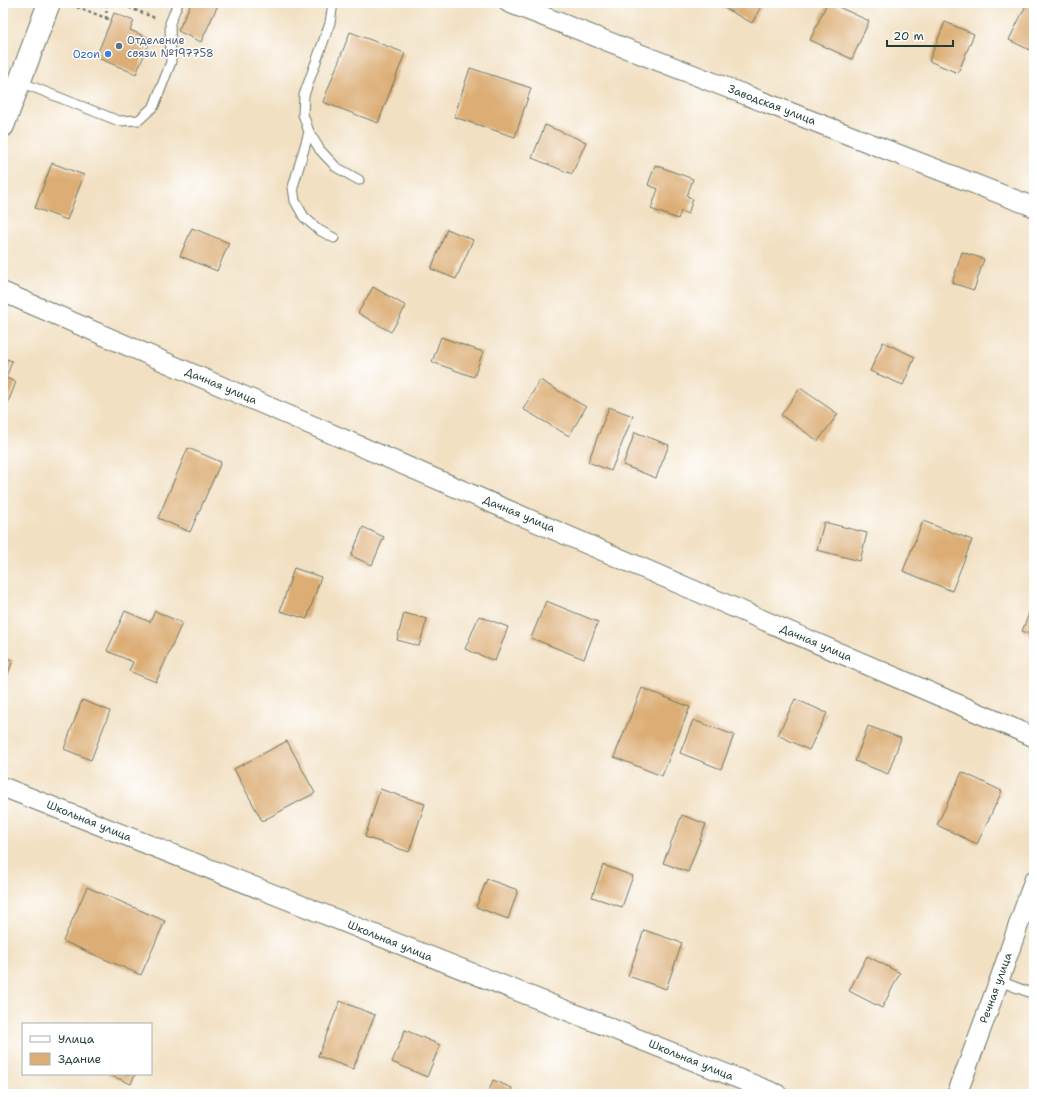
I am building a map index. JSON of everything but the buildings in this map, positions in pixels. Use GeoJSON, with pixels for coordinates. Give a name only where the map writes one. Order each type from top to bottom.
{"type":"FeatureCollection","features":[{"type":"Feature","properties":{"kind":"main road"},"geometry":{"type":"LineString","coordinates":[[3,126],[49,3]]}},
{"type":"Feature","properties":{"kind":"street","name":"Заводская улица"},"geometry":{"type":"LineString","coordinates":[[509,3],[1034,207]]}},
{"type":"Feature","properties":{"kind":"street","name":"Дачная улица"},"geometry":{"type":"LineString","coordinates":[[3,292],[1034,737]]}},
{"type":"Feature","properties":{"kind":"street","name":"Школьная улица"},"geometry":{"type":"LineString","coordinates":[[3,787],[777,1094]]}},
{"type":"Feature","properties":{"kind":"street","name":"Речная улица"},"geometry":{"type":"LineString","coordinates":[[957,1094],[999,981],[1034,880]]}},
{"type":"Feature","properties":{"kind":"lane"},"geometry":{"type":"LineString","coordinates":[[20,81],[119,121],[139,120],[154,106],[171,62],[170,23],[178,3]]}},
{"type":"Feature","properties":{"kind":"lane"},"geometry":{"type":"LineString","coordinates":[[333,3],[330,23],[304,95],[302,114],[309,132],[320,150],[336,167],[359,180]]}},
{"type":"Feature","properties":{"kind":"lane"},"geometry":{"type":"LineString","coordinates":[[309,132],[293,187],[295,201],[304,217],[319,230],[334,238]]}},
{"type":"Feature","properties":{"kind":"lane"},"geometry":{"type":"LineString","coordinates":[[999,981],[1034,994]]}},
{"type":"Feature","properties":{"kind":"path"},"geometry":{"type":"LineString","coordinates":[[106,18],[107,3]]}},
{"type":"Feature","properties":{"kind":"path"},"geometry":{"type":"LineString","coordinates":[[118,3],[170,23]]}},
{"type":"Feature","properties":{"kind":"path"},"geometry":{"type":"LineString","coordinates":[[77,7],[111,20]]}},
{"type":"Feature","properties":{"kind":"place","name":"Отделение связи №197758"},"geometry":{"type":"Point","coordinates":[119,46]}},
{"type":"Feature","properties":{"kind":"place","name":"Ozon"},"geometry":{"type":"Point","coordinates":[108,54]}}]}
